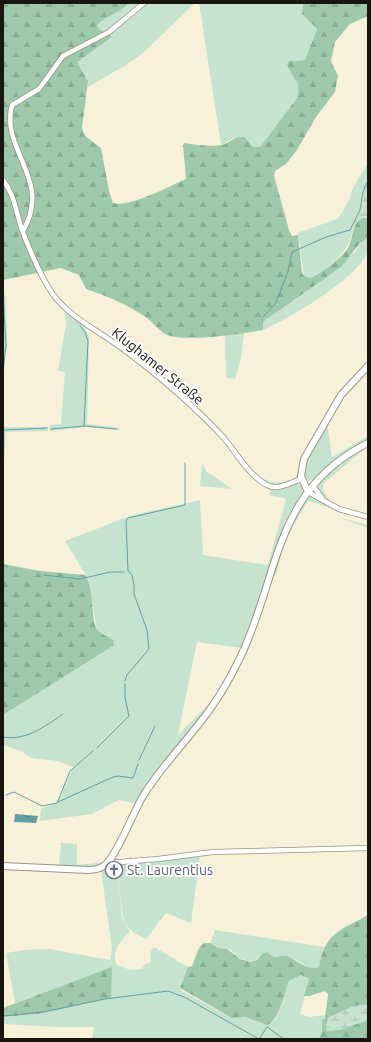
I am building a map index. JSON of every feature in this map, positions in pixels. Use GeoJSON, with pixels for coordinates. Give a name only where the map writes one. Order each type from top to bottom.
{"type":"FeatureCollection","features":[{"type":"Feature","properties":{"kind":"main road"},"geometry":{"type":"LineString","coordinates":[[308,492],[302,479],[301,470],[304,459],[327,417],[346,388],[368,366]]}},
{"type":"Feature","properties":{"kind":"main road"},"geometry":{"type":"LineString","coordinates":[[3,866],[88,870],[107,864],[113,856],[144,796],[164,767],[211,708],[234,670],[253,628],[284,532],[297,508],[313,486],[336,464],[368,443]]}},
{"type":"Feature","properties":{"kind":"main road"},"geometry":{"type":"LineString","coordinates":[[302,479],[313,486]]}},
{"type":"Feature","properties":{"kind":"street"},"geometry":{"type":"LineString","coordinates":[[23,231],[31,212],[32,198],[29,178],[11,138],[9,119],[12,105],[39,89],[63,56],[109,32],[144,3]]}},
{"type":"Feature","properties":{"kind":"street","name":"Klughamer Straße"},"geometry":{"type":"LineString","coordinates":[[3,180],[13,196],[23,231],[51,291],[70,312],[132,356],[170,387],[210,423],[253,473],[264,483],[270,486],[279,487],[302,479]]}},
{"type":"Feature","properties":{"kind":"street"},"geometry":{"type":"LineString","coordinates":[[313,486],[323,499]]}},
{"type":"Feature","properties":{"kind":"street"},"geometry":{"type":"LineString","coordinates":[[308,492],[339,509],[368,518]]}},
{"type":"Feature","properties":{"kind":"street"},"geometry":{"type":"LineString","coordinates":[[107,864],[119,861],[158,859],[213,852],[368,848]]}},
{"type":"Feature","properties":{"kind":"street"},"geometry":{"type":"LineString","coordinates":[[113,856],[119,861]]}},
{"type":"Feature","properties":{"kind":"green space"},"geometry":{"type":"Polygon","coordinates":[[[3,3],[129,3],[97,26],[112,37],[77,62],[88,81],[82,128],[85,136],[101,148],[109,191],[113,203],[120,204],[150,196],[186,179],[183,145],[185,143],[203,146],[217,146],[238,137],[245,137],[253,147],[260,147],[297,98],[297,83],[287,64],[289,61],[305,60],[317,29],[302,14],[303,3],[368,3],[368,16],[350,24],[335,42],[331,61],[338,76],[335,92],[316,117],[297,150],[286,164],[275,171],[274,176],[289,230],[292,236],[298,235],[302,273],[304,276],[311,278],[326,269],[341,257],[350,244],[354,227],[358,220],[362,217],[366,218],[368,216],[368,238],[360,243],[341,267],[263,322],[263,330],[242,334],[198,338],[173,337],[159,330],[147,318],[130,308],[109,297],[86,289],[79,275],[61,268],[3,280],[3,3]]]}},
{"type":"Feature","properties":{"kind":"green space"},"geometry":{"type":"Polygon","coordinates":[[[129,3],[142,3],[123,21],[104,33],[97,27],[104,20],[129,3]]]}},
{"type":"Feature","properties":{"kind":"green space"},"geometry":{"type":"Polygon","coordinates":[[[146,3],[195,3],[143,53],[126,65],[88,87],[88,81],[77,62],[146,3]]]}},
{"type":"Feature","properties":{"kind":"green space"},"geometry":{"type":"Polygon","coordinates":[[[199,3],[303,3],[302,15],[317,29],[305,60],[294,60],[289,71],[298,83],[297,98],[260,147],[253,147],[245,137],[233,138],[221,145],[199,3]]]}},
{"type":"Feature","properties":{"kind":"green space"},"geometry":{"type":"Polygon","coordinates":[[[368,163],[368,172],[361,192],[359,210],[348,232],[352,234],[346,248],[336,260],[318,274],[311,278],[304,276],[298,233],[339,218],[350,198],[352,190],[368,163]]]}},
{"type":"Feature","properties":{"kind":"green space"},"geometry":{"type":"Polygon","coordinates":[[[368,172],[368,216],[358,220],[354,226],[352,234],[348,232],[359,210],[361,192],[368,172]]]}},
{"type":"Feature","properties":{"kind":"green space"},"geometry":{"type":"Polygon","coordinates":[[[368,238],[368,250],[363,260],[352,272],[322,296],[289,317],[263,330],[263,322],[303,294],[356,251],[360,243],[368,238]]]}},
{"type":"Feature","properties":{"kind":"green space"},"geometry":{"type":"Polygon","coordinates":[[[3,291],[6,298],[7,345],[3,380],[3,291]]]}},
{"type":"Feature","properties":{"kind":"green space"},"geometry":{"type":"Polygon","coordinates":[[[64,309],[83,324],[89,337],[87,424],[120,428],[119,430],[87,427],[50,431],[50,425],[61,424],[65,372],[58,371],[66,324],[64,309]]]}},
{"type":"Feature","properties":{"kind":"green space"},"geometry":{"type":"Polygon","coordinates":[[[244,333],[241,359],[235,379],[226,378],[225,335],[244,333]]]}},
{"type":"Feature","properties":{"kind":"green space"},"geometry":{"type":"Polygon","coordinates":[[[327,422],[332,457],[368,436],[368,441],[345,453],[315,480],[309,481],[304,476],[304,464],[327,422]]]}},
{"type":"Feature","properties":{"kind":"green space"},"geometry":{"type":"Polygon","coordinates":[[[3,427],[48,427],[48,431],[6,432],[3,474],[3,427]]]}},
{"type":"Feature","properties":{"kind":"green space"},"geometry":{"type":"Polygon","coordinates":[[[368,446],[323,484],[323,490],[331,503],[318,490],[318,485],[339,465],[368,446]]]}},
{"type":"Feature","properties":{"kind":"green space"},"geometry":{"type":"Polygon","coordinates":[[[202,462],[206,471],[232,489],[200,486],[202,462]]]}},
{"type":"Feature","properties":{"kind":"green space"},"geometry":{"type":"Polygon","coordinates":[[[298,471],[297,482],[302,487],[303,493],[286,520],[279,538],[268,577],[242,648],[197,642],[178,735],[215,698],[140,800],[133,803],[119,800],[92,814],[40,821],[41,809],[58,802],[73,767],[58,761],[31,758],[21,751],[3,745],[3,715],[113,646],[114,640],[97,630],[88,579],[65,541],[130,516],[200,500],[203,555],[268,565],[286,499],[269,495],[271,485],[259,477],[273,482],[282,482],[295,478],[298,471]]]}},
{"type":"Feature","properties":{"kind":"green space"},"geometry":{"type":"Polygon","coordinates":[[[312,496],[339,511],[309,501],[306,504],[291,530],[282,550],[277,572],[270,583],[292,522],[309,497],[312,496]]]}},
{"type":"Feature","properties":{"kind":"green space"},"geometry":{"type":"Polygon","coordinates":[[[337,517],[368,525],[368,528],[337,517]]]}},
{"type":"Feature","properties":{"kind":"green space"},"geometry":{"type":"Polygon","coordinates":[[[3,564],[40,571],[85,575],[90,589],[96,626],[101,633],[114,640],[113,646],[3,715],[3,564]]]}},
{"type":"Feature","properties":{"kind":"green space"},"geometry":{"type":"Polygon","coordinates":[[[61,843],[77,844],[77,865],[106,862],[89,867],[59,866],[61,843]]]}},
{"type":"Feature","properties":{"kind":"green space"},"geometry":{"type":"Polygon","coordinates":[[[200,855],[191,923],[166,913],[146,939],[130,929],[124,919],[121,904],[119,884],[120,864],[162,861],[200,855]]]}},
{"type":"Feature","properties":{"kind":"green space"},"geometry":{"type":"Polygon","coordinates":[[[109,866],[109,876],[118,876],[122,918],[130,932],[123,939],[116,950],[116,964],[130,970],[142,969],[145,964],[150,963],[151,951],[154,947],[188,967],[180,988],[182,991],[232,1018],[245,1017],[267,1025],[276,1018],[279,1012],[289,981],[301,975],[309,979],[300,1014],[309,1017],[324,1015],[325,1018],[322,1020],[322,1031],[319,1039],[92,1039],[94,1027],[56,1027],[3,1024],[3,1017],[38,1014],[109,969],[15,1003],[6,953],[24,950],[49,949],[110,960],[112,949],[101,870],[109,866]]]}},
{"type":"Feature","properties":{"kind":"green space"},"geometry":{"type":"Polygon","coordinates":[[[368,915],[368,1039],[319,1039],[322,1031],[322,1020],[325,1018],[328,994],[325,991],[304,996],[309,979],[301,975],[289,981],[275,1018],[267,1025],[245,1017],[232,1018],[180,988],[188,967],[192,966],[199,948],[204,943],[210,943],[218,948],[227,949],[240,959],[251,962],[257,960],[263,953],[268,952],[274,957],[287,956],[307,967],[315,968],[319,967],[325,946],[335,934],[368,915]]]}},
{"type":"Feature","properties":{"kind":"green space"},"geometry":{"type":"Polygon","coordinates":[[[215,930],[324,947],[319,968],[310,969],[296,960],[277,958],[268,952],[260,955],[254,962],[241,959],[231,950],[218,948],[210,943],[215,930]]]}},
{"type":"Feature","properties":{"kind":"green space"},"geometry":{"type":"Polygon","coordinates":[[[112,967],[111,998],[38,1014],[3,1017],[3,1008],[112,967]]]}},
{"type":"Feature","properties":{"kind":"green space"},"geometry":{"type":"Polygon","coordinates":[[[356,1005],[366,1005],[368,1008],[368,1020],[340,1030],[327,1031],[326,1025],[329,1017],[356,1005]]]}},
{"type":"Feature","properties":{"kind":"water"},"geometry":{"type":"Polygon","coordinates":[[[15,814],[38,816],[36,823],[14,822],[15,814]]]}},
{"type":"Feature","properties":{"kind":"waterway"},"geometry":{"type":"LineString","coordinates":[[263,317],[276,303],[288,271],[292,252],[326,237],[350,230],[360,210],[363,192],[368,180]]}},
{"type":"Feature","properties":{"kind":"waterway"},"geometry":{"type":"LineString","coordinates":[[3,294],[6,346],[3,370]]}},
{"type":"Feature","properties":{"kind":"waterway"},"geometry":{"type":"LineString","coordinates":[[80,326],[85,332],[88,341],[84,426]]}},
{"type":"Feature","properties":{"kind":"waterway"},"geometry":{"type":"LineString","coordinates":[[51,429],[84,426],[117,429]]}},
{"type":"Feature","properties":{"kind":"waterway"},"geometry":{"type":"LineString","coordinates":[[3,430],[47,428]]}},
{"type":"Feature","properties":{"kind":"waterway"},"geometry":{"type":"LineString","coordinates":[[125,681],[127,675],[149,649],[147,630],[134,594],[132,575],[128,571],[126,521],[128,518],[185,505],[185,463]]}},
{"type":"Feature","properties":{"kind":"waterway"},"geometry":{"type":"LineString","coordinates":[[44,575],[80,579],[110,572],[124,572]]}},
{"type":"Feature","properties":{"kind":"waterway"},"geometry":{"type":"LineString","coordinates":[[97,748],[129,716],[125,698],[125,684]]}},
{"type":"Feature","properties":{"kind":"waterway"},"geometry":{"type":"LineString","coordinates":[[3,737],[11,738],[27,735],[42,728],[63,714]]}},
{"type":"Feature","properties":{"kind":"waterway"},"geometry":{"type":"LineString","coordinates":[[139,760],[155,726]]}},
{"type":"Feature","properties":{"kind":"waterway"},"geometry":{"type":"LineString","coordinates":[[6,795],[14,792],[42,806],[57,803],[70,771],[93,751]]}},
{"type":"Feature","properties":{"kind":"waterway"},"geometry":{"type":"LineString","coordinates":[[58,802],[113,777],[118,776],[133,778],[138,764]]}},
{"type":"Feature","properties":{"kind":"waterway"},"geometry":{"type":"LineString","coordinates":[[3,1016],[43,1012],[105,999],[168,991],[184,997],[259,1039]]}},
{"type":"Feature","properties":{"kind":"waterway"},"geometry":{"type":"LineString","coordinates":[[259,1039],[267,1027],[284,1039]]}},
{"type":"Feature","properties":{"kind":"place","name":"St. Laurentius"},"geometry":{"type":"Point","coordinates":[114,870]}}]}
